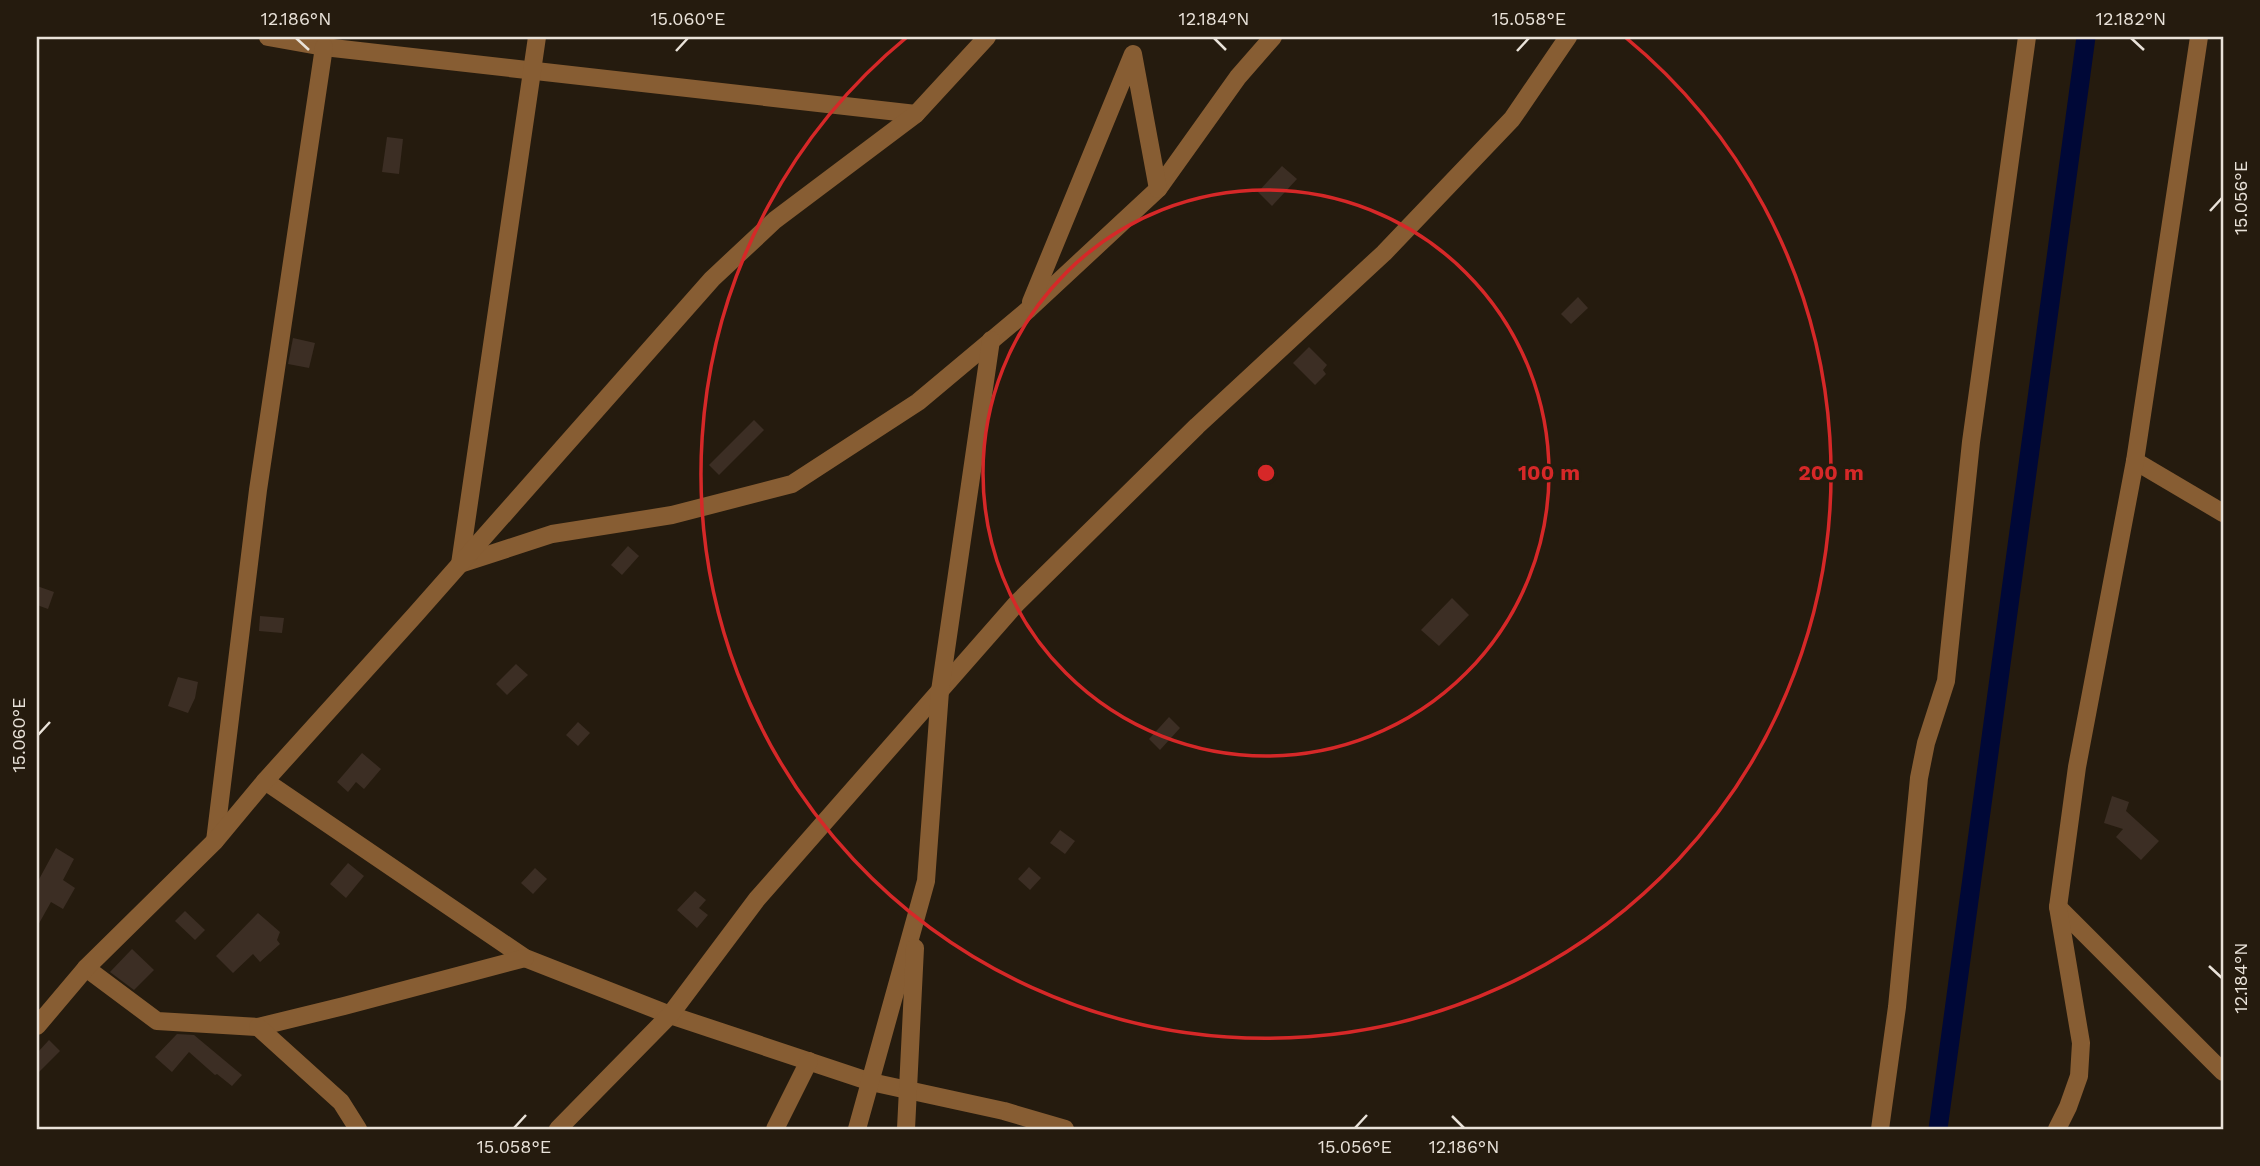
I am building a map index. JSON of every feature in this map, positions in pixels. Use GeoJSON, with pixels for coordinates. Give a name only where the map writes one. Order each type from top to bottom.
{"type":"FeatureCollection","features":[{"type":"Feature","properties":{"kind":"street"},"geometry":{"type":"LineString","coordinates":[[268,37],[324,47],[916,114]]}},
{"type":"Feature","properties":{"kind":"street"},"geometry":{"type":"LineString","coordinates":[[460,564],[537,37]]}},
{"type":"Feature","properties":{"kind":"street"},"geometry":{"type":"LineString","coordinates":[[37,1026],[86,968],[215,841],[265,781],[712,279],[775,220],[916,114],[987,37]]}},
{"type":"Feature","properties":{"kind":"street"},"geometry":{"type":"LineString","coordinates":[[460,564],[552,534],[672,514],[792,484],[918,402],[1029,309],[1158,189],[1238,77],[1273,37]]}},
{"type":"Feature","properties":{"kind":"street"},"geometry":{"type":"LineString","coordinates":[[558,1129],[670,1015],[757,899],[1017,603],[1197,426],[1402,234],[1512,119],[1568,37]]}},
{"type":"Feature","properties":{"kind":"street"},"geometry":{"type":"LineString","coordinates":[[1880,1129],[1897,1007],[1919,778],[1947,672],[1971,442],[2027,37]]}},
{"type":"Feature","properties":{"kind":"street"},"geometry":{"type":"LineString","coordinates":[[2057,1129],[2079,1076],[2081,1044],[2058,907],[2077,767],[2135,461],[2199,37]]}},
{"type":"Feature","properties":{"kind":"street"},"geometry":{"type":"LineString","coordinates":[[215,841],[258,491],[324,47]]}},
{"type":"Feature","properties":{"kind":"street"},"geometry":{"type":"LineString","coordinates":[[1029,309],[1133,54],[1158,189]]}},
{"type":"Feature","properties":{"kind":"street"},"geometry":{"type":"LineString","coordinates":[[857,1129],[926,881],[940,691],[991,340]]}},
{"type":"Feature","properties":{"kind":"street"},"geometry":{"type":"LineString","coordinates":[[2135,461],[2223,513]]}},
{"type":"Feature","properties":{"kind":"street"},"geometry":{"type":"LineString","coordinates":[[265,781],[524,958],[670,1015],[871,1082],[1004,1111],[1065,1129]]}},
{"type":"Feature","properties":{"kind":"street"},"geometry":{"type":"LineString","coordinates":[[2058,907],[2223,1072]]}},
{"type":"Feature","properties":{"kind":"street"},"geometry":{"type":"LineString","coordinates":[[906,1129],[916,917]]}},
{"type":"Feature","properties":{"kind":"street"},"geometry":{"type":"LineString","coordinates":[[86,968],[157,1021],[258,1027],[524,958]]}},
{"type":"Feature","properties":{"kind":"street"},"geometry":{"type":"LineString","coordinates":[[258,1027],[341,1102],[358,1129]]}},
{"type":"Feature","properties":{"kind":"street"},"geometry":{"type":"LineString","coordinates":[[775,1129],[809,1061]]}},
{"type":"Feature","properties":{"kind":"building"},"geometry":{"type":"Polygon","coordinates":[[[387,137],[403,139],[399,174],[382,172],[387,137]]]}},
{"type":"Feature","properties":{"kind":"building"},"geometry":{"type":"Polygon","coordinates":[[[1282,166],[1297,179],[1272,206],[1258,192],[1282,166]]]}},
{"type":"Feature","properties":{"kind":"building"},"geometry":{"type":"Polygon","coordinates":[[[1578,297],[1588,308],[1571,324],[1561,314],[1578,297]]]}},
{"type":"Feature","properties":{"kind":"building"},"geometry":{"type":"Polygon","coordinates":[[[293,338],[315,343],[309,368],[288,364],[293,338]]]}},
{"type":"Feature","properties":{"kind":"building"},"geometry":{"type":"Polygon","coordinates":[[[1309,347],[1327,365],[1323,370],[1326,374],[1315,385],[1293,363],[1309,347]]]}},
{"type":"Feature","properties":{"kind":"building"},"geometry":{"type":"Polygon","coordinates":[[[754,420],[764,430],[719,475],[709,465],[754,420]]]}},
{"type":"Feature","properties":{"kind":"building"},"geometry":{"type":"Polygon","coordinates":[[[628,546],[639,556],[622,575],[611,565],[628,546]]]}},
{"type":"Feature","properties":{"kind":"building"},"geometry":{"type":"Polygon","coordinates":[[[37,586],[54,592],[48,609],[37,605],[37,586]]]}},
{"type":"Feature","properties":{"kind":"building"},"geometry":{"type":"Polygon","coordinates":[[[1452,598],[1469,615],[1439,646],[1421,630],[1452,598]]]}},
{"type":"Feature","properties":{"kind":"building"},"geometry":{"type":"Polygon","coordinates":[[[260,616],[284,618],[282,633],[259,631],[260,616]]]}},
{"type":"Feature","properties":{"kind":"building"},"geometry":{"type":"Polygon","coordinates":[[[516,664],[528,675],[507,695],[496,684],[516,664]]]}},
{"type":"Feature","properties":{"kind":"building"},"geometry":{"type":"Polygon","coordinates":[[[178,677],[198,682],[188,713],[168,706],[178,677]]]}},
{"type":"Feature","properties":{"kind":"building"},"geometry":{"type":"Polygon","coordinates":[[[1169,717],[1180,728],[1160,750],[1149,739],[1169,717]]]}},
{"type":"Feature","properties":{"kind":"building"},"geometry":{"type":"Polygon","coordinates":[[[578,722],[590,733],[578,746],[566,735],[578,722]]]}},
{"type":"Feature","properties":{"kind":"building"},"geometry":{"type":"Polygon","coordinates":[[[362,753],[381,769],[364,789],[356,782],[348,792],[337,782],[362,753]]]}},
{"type":"Feature","properties":{"kind":"building"},"geometry":{"type":"Polygon","coordinates":[[[2112,796],[2129,802],[2126,811],[2159,841],[2141,860],[2116,837],[2123,829],[2104,823],[2112,796]]]}},
{"type":"Feature","properties":{"kind":"building"},"geometry":{"type":"Polygon","coordinates":[[[1060,830],[1075,841],[1065,854],[1050,843],[1060,830]]]}},
{"type":"Feature","properties":{"kind":"building"},"geometry":{"type":"Polygon","coordinates":[[[56,848],[74,859],[63,880],[75,888],[63,909],[51,902],[37,927],[37,883],[56,848]]]}},
{"type":"Feature","properties":{"kind":"building"},"geometry":{"type":"Polygon","coordinates":[[[348,863],[364,876],[346,898],[330,884],[348,863]]]}},
{"type":"Feature","properties":{"kind":"building"},"geometry":{"type":"Polygon","coordinates":[[[1029,867],[1041,878],[1030,890],[1018,879],[1029,867]]]}},
{"type":"Feature","properties":{"kind":"building"},"geometry":{"type":"Polygon","coordinates":[[[535,868],[547,879],[533,894],[521,883],[535,868]]]}},
{"type":"Feature","properties":{"kind":"building"},"geometry":{"type":"Polygon","coordinates":[[[695,891],[706,900],[699,908],[708,915],[697,928],[677,910],[695,891]]]}},
{"type":"Feature","properties":{"kind":"building"},"geometry":{"type":"Polygon","coordinates":[[[185,911],[205,930],[195,940],[175,921],[185,911]]]}},
{"type":"Feature","properties":{"kind":"building"},"geometry":{"type":"Polygon","coordinates":[[[258,913],[280,932],[277,940],[280,944],[260,962],[253,954],[233,973],[216,956],[258,913]]]}},
{"type":"Feature","properties":{"kind":"building"},"geometry":{"type":"Polygon","coordinates":[[[132,949],[154,970],[134,990],[110,972],[132,949]]]}},
{"type":"Feature","properties":{"kind":"building"},"geometry":{"type":"Polygon","coordinates":[[[177,1034],[194,1035],[242,1075],[232,1086],[189,1052],[172,1072],[155,1057],[177,1034]]]}},
{"type":"Feature","properties":{"kind":"building"},"geometry":{"type":"Polygon","coordinates":[[[49,1040],[60,1051],[37,1074],[37,1053],[49,1040]]]}},
{"type":"Feature","properties":{"kind":"waterway"},"geometry":{"type":"LineString","coordinates":[[1938,1129],[2086,37]]}}]}
